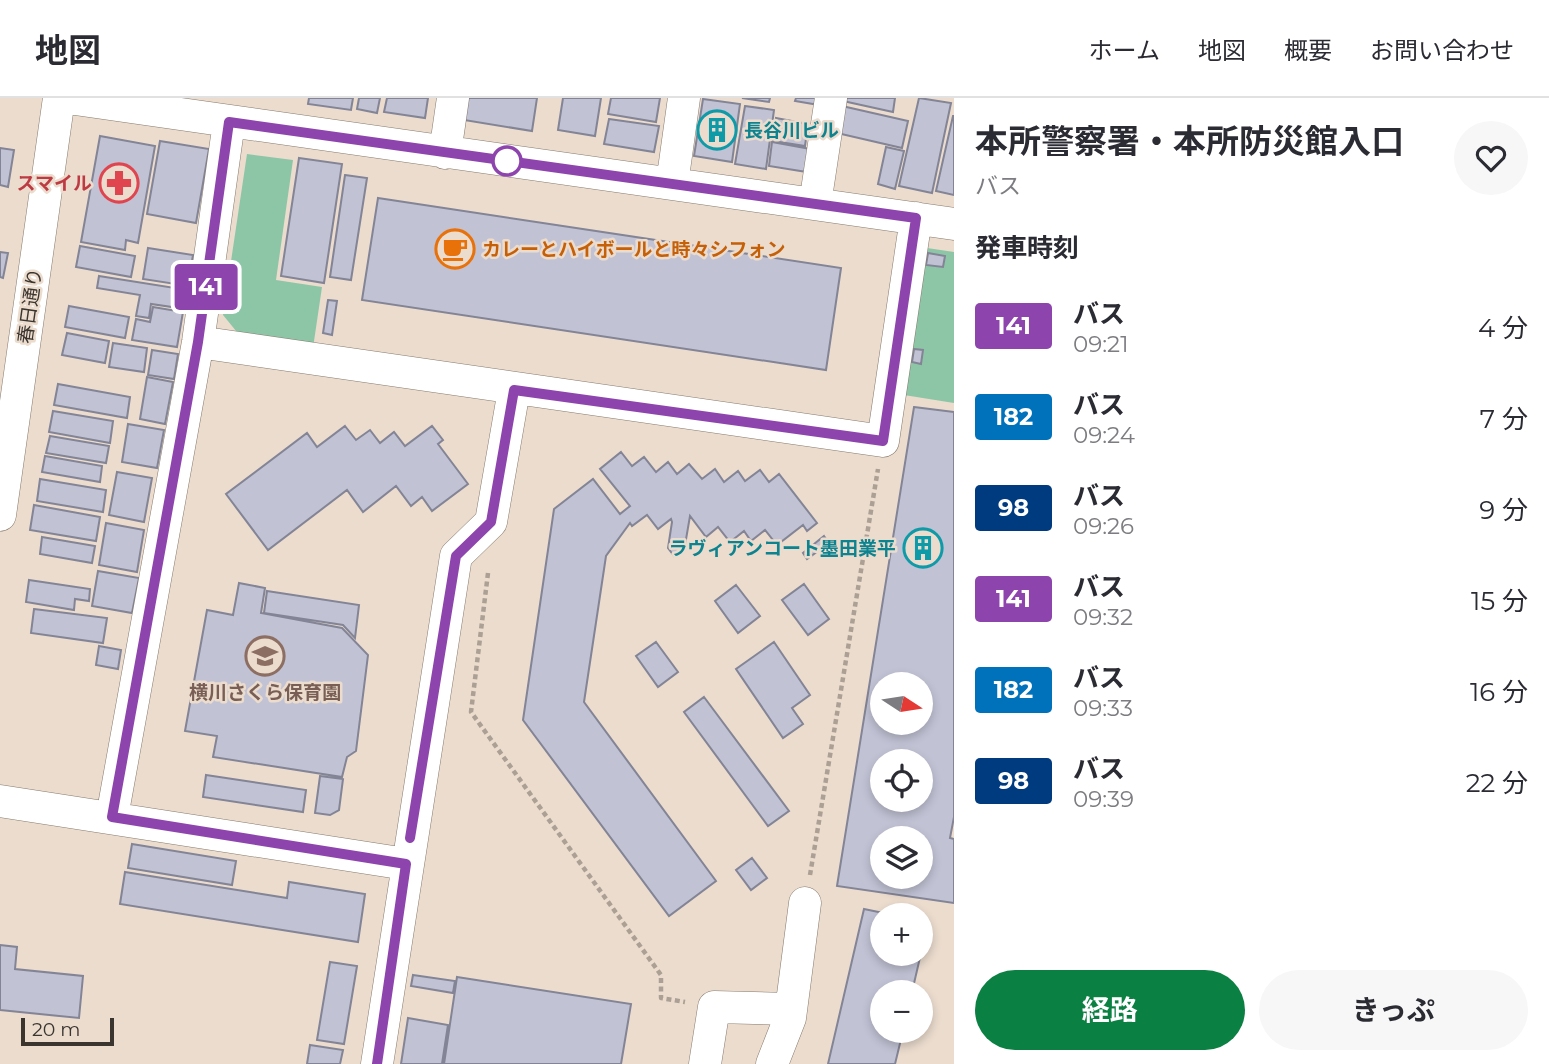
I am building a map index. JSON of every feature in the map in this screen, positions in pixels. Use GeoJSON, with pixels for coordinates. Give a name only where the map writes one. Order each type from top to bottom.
{"type":"FeatureCollection","features":[{"type":"Feature","properties":{"kind":"street","name":"春日通り"},"geometry":{"type":"LineString","coordinates":[[0,515],[7,411],[59,98]]}},
{"type":"Feature","properties":{"kind":"street"},"geometry":{"type":"LineString","coordinates":[[68,98],[954,224]]}},
{"type":"Feature","properties":{"kind":"street"},"geometry":{"type":"LineString","coordinates":[[445,153],[453,98]]}},
{"type":"Feature","properties":{"kind":"street"},"geometry":{"type":"LineString","coordinates":[[672,184],[684,98]]}},
{"type":"Feature","properties":{"kind":"street"},"geometry":{"type":"LineString","coordinates":[[815,204],[831,98]]}},
{"type":"Feature","properties":{"kind":"street"},"geometry":{"type":"LineString","coordinates":[[112,817],[198,342],[229,122]]}},
{"type":"Feature","properties":{"kind":"street"},"geometry":{"type":"LineString","coordinates":[[198,342],[514,390],[883,441],[916,218]]}},
{"type":"Feature","properties":{"kind":"street"},"geometry":{"type":"LineString","coordinates":[[377,1064],[456,556],[491,522],[514,390]]}},
{"type":"Feature","properties":{"kind":"street"},"geometry":{"type":"LineString","coordinates":[[0,801],[406,864]]}},
{"type":"Feature","properties":{"kind":"street"},"geometry":{"type":"LineString","coordinates":[[772,1064],[790,1018],[805,903]]}},
{"type":"Feature","properties":{"kind":"street"},"geometry":{"type":"LineString","coordinates":[[705,1064],[714,1007],[790,1009]]}},
{"type":"Feature","properties":{"kind":"path"},"geometry":{"type":"LineString","coordinates":[[805,903],[883,441]]}},
{"type":"Feature","properties":{"kind":"path"},"geometry":{"type":"LineString","coordinates":[[491,522],[487,587],[471,712],[661,975],[661,998],[714,1007]]}},
{"type":"Feature","properties":{"kind":"green space"},"geometry":{"type":"Polygon","coordinates":[[[247,154],[293,160],[276,280],[322,287],[313,348],[241,337],[223,315],[247,154]]]}},
{"type":"Feature","properties":{"kind":"green space"},"geometry":{"type":"Polygon","coordinates":[[[927,248],[954,252],[954,403],[904,395],[927,248]]]}},
{"type":"Feature","properties":{"kind":"building"},"geometry":{"type":"Polygon","coordinates":[[[309,98],[353,98],[351,110],[308,104],[309,98]]]}},
{"type":"Feature","properties":{"kind":"building"},"geometry":{"type":"Polygon","coordinates":[[[359,98],[380,98],[377,113],[357,109],[359,98]]]}},
{"type":"Feature","properties":{"kind":"building"},"geometry":{"type":"Polygon","coordinates":[[[387,98],[428,98],[425,118],[384,112],[387,98]]]}},
{"type":"Feature","properties":{"kind":"building"},"geometry":{"type":"Polygon","coordinates":[[[467,98],[537,98],[532,131],[464,120],[467,98]]]}},
{"type":"Feature","properties":{"kind":"building"},"geometry":{"type":"Polygon","coordinates":[[[563,98],[601,98],[595,136],[558,130],[563,98]]]}},
{"type":"Feature","properties":{"kind":"building"},"geometry":{"type":"Polygon","coordinates":[[[611,98],[660,98],[656,122],[608,114],[611,98]]]}},
{"type":"Feature","properties":{"kind":"building"},"geometry":{"type":"Polygon","coordinates":[[[742,98],[770,98],[769,102],[742,98]]]}},
{"type":"Feature","properties":{"kind":"building"},"geometry":{"type":"Polygon","coordinates":[[[796,98],[826,98],[825,106],[795,101],[796,98]]]}},
{"type":"Feature","properties":{"kind":"building"},"geometry":{"type":"Polygon","coordinates":[[[844,98],[895,98],[893,112],[843,101],[844,98]]]}},
{"type":"Feature","properties":{"kind":"building"},"geometry":{"type":"Polygon","coordinates":[[[919,98],[951,103],[932,193],[899,186],[919,98]]]}},
{"type":"Feature","properties":{"kind":"building","name":"長谷川ビル"},"geometry":{"type":"Polygon","coordinates":[[[703,99],[740,104],[732,162],[694,156],[703,99]]]}},
{"type":"Feature","properties":{"kind":"building"},"geometry":{"type":"Polygon","coordinates":[[[745,106],[774,110],[766,169],[735,164],[745,106]]]}},
{"type":"Feature","properties":{"kind":"building"},"geometry":{"type":"Polygon","coordinates":[[[842,106],[908,121],[902,148],[837,133],[842,106]]]}},
{"type":"Feature","properties":{"kind":"building"},"geometry":{"type":"Polygon","coordinates":[[[954,116],[954,195],[936,191],[954,116]]]}},
{"type":"Feature","properties":{"kind":"building"},"geometry":{"type":"Polygon","coordinates":[[[776,118],[808,124],[805,146],[773,141],[776,118]]]}},
{"type":"Feature","properties":{"kind":"building"},"geometry":{"type":"Polygon","coordinates":[[[609,119],[659,126],[654,152],[604,144],[609,119]]]}},
{"type":"Feature","properties":{"kind":"building"},"geometry":{"type":"Polygon","coordinates":[[[100,136],[155,146],[138,243],[126,240],[125,250],[81,242],[100,136]]]}},
{"type":"Feature","properties":{"kind":"building"},"geometry":{"type":"Polygon","coordinates":[[[160,141],[209,149],[196,223],[147,214],[160,141]]]}},
{"type":"Feature","properties":{"kind":"building"},"geometry":{"type":"Polygon","coordinates":[[[772,142],[816,150],[813,173],[769,166],[772,142]]]}},
{"type":"Feature","properties":{"kind":"building"},"geometry":{"type":"Polygon","coordinates":[[[886,147],[904,151],[895,189],[878,184],[886,147]]]}},
{"type":"Feature","properties":{"kind":"building"},"geometry":{"type":"Polygon","coordinates":[[[0,148],[14,150],[8,187],[0,185],[0,148]]]}},
{"type":"Feature","properties":{"kind":"building"},"geometry":{"type":"Polygon","coordinates":[[[299,158],[342,164],[324,283],[281,276],[299,158]]]}},
{"type":"Feature","properties":{"kind":"building"},"geometry":{"type":"Polygon","coordinates":[[[345,175],[367,178],[351,280],[330,277],[345,175]]]}},
{"type":"Feature","properties":{"kind":"building"},"geometry":{"type":"Polygon","coordinates":[[[378,198],[841,268],[826,370],[362,300],[378,198]]]}},
{"type":"Feature","properties":{"kind":"building"},"geometry":{"type":"Polygon","coordinates":[[[80,246],[135,256],[131,277],[76,267],[80,246]]]}},
{"type":"Feature","properties":{"kind":"building"},"geometry":{"type":"Polygon","coordinates":[[[148,248],[193,255],[184,311],[173,310],[176,284],[143,279],[148,248]]]}},
{"type":"Feature","properties":{"kind":"building"},"geometry":{"type":"Polygon","coordinates":[[[0,252],[8,253],[3,278],[0,277],[0,252]]]}},
{"type":"Feature","properties":{"kind":"building"},"geometry":{"type":"Polygon","coordinates":[[[928,253],[945,256],[943,267],[926,265],[928,253]]]}},
{"type":"Feature","properties":{"kind":"building"},"geometry":{"type":"Polygon","coordinates":[[[99,276],[175,288],[172,307],[151,304],[149,318],[136,316],[140,295],[97,288],[99,276]]]}},
{"type":"Feature","properties":{"kind":"building"},"geometry":{"type":"Polygon","coordinates":[[[328,300],[337,301],[332,335],[323,333],[328,300]]]}},
{"type":"Feature","properties":{"kind":"building"},"geometry":{"type":"Polygon","coordinates":[[[69,306],[129,317],[125,338],[65,327],[69,306]]]}},
{"type":"Feature","properties":{"kind":"building"},"geometry":{"type":"Polygon","coordinates":[[[153,307],[183,312],[177,347],[132,340],[136,319],[150,322],[153,307]]]}},
{"type":"Feature","properties":{"kind":"building"},"geometry":{"type":"Polygon","coordinates":[[[67,333],[109,341],[105,363],[62,355],[67,333]]]}},
{"type":"Feature","properties":{"kind":"building"},"geometry":{"type":"Polygon","coordinates":[[[113,343],[147,348],[144,372],[109,367],[113,343]]]}},
{"type":"Feature","properties":{"kind":"building"},"geometry":{"type":"Polygon","coordinates":[[[914,349],[923,350],[921,364],[912,362],[914,349]]]}},
{"type":"Feature","properties":{"kind":"building"},"geometry":{"type":"Polygon","coordinates":[[[152,350],[178,354],[174,379],[148,375],[152,350]]]}},
{"type":"Feature","properties":{"kind":"building"},"geometry":{"type":"Polygon","coordinates":[[[147,377],[173,382],[165,424],[140,419],[147,377]]]}},
{"type":"Feature","properties":{"kind":"building"},"geometry":{"type":"Polygon","coordinates":[[[58,384],[130,397],[127,418],[54,405],[58,384]]]}},
{"type":"Feature","properties":{"kind":"building","name":"ラヴィアンコート墨田業平"},"geometry":{"type":"Polygon","coordinates":[[[914,407],[954,412],[954,817],[950,838],[954,839],[954,903],[837,886],[870,681],[870,735],[933,735],[933,672],[871,672],[914,407]]]}},
{"type":"Feature","properties":{"kind":"building"},"geometry":{"type":"Polygon","coordinates":[[[53,411],[113,421],[110,443],[49,432],[53,411]]]}},
{"type":"Feature","properties":{"kind":"building"},"geometry":{"type":"Polygon","coordinates":[[[128,424],[164,430],[157,468],[122,462],[128,424]]]}},
{"type":"Feature","properties":{"kind":"building"},"geometry":{"type":"Polygon","coordinates":[[[345,426],[356,440],[370,430],[380,443],[394,432],[405,446],[432,426],[443,440],[438,444],[468,484],[432,511],[422,497],[411,506],[396,486],[363,512],[347,490],[268,550],[226,494],[307,433],[317,447],[345,426]]]}},
{"type":"Feature","properties":{"kind":"building"},"geometry":{"type":"Polygon","coordinates":[[[50,436],[109,446],[106,463],[46,453],[50,436]]]}},
{"type":"Feature","properties":{"kind":"building"},"geometry":{"type":"Polygon","coordinates":[[[621,452],[632,466],[644,457],[656,472],[668,462],[677,474],[689,464],[702,479],[715,469],[724,482],[738,471],[745,481],[760,470],[769,482],[779,474],[817,523],[807,531],[803,525],[777,545],[765,530],[751,541],[744,531],[730,542],[718,527],[706,537],[690,516],[684,551],[674,556],[668,548],[671,519],[658,529],[647,515],[632,526],[630,523],[606,556],[584,702],[716,881],[669,916],[523,720],[554,509],[593,479],[620,514],[630,506],[600,469],[621,452]]]}},
{"type":"Feature","properties":{"kind":"building"},"geometry":{"type":"Polygon","coordinates":[[[45,456],[102,466],[100,482],[42,472],[45,456]]]}},
{"type":"Feature","properties":{"kind":"building"},"geometry":{"type":"Polygon","coordinates":[[[117,472],[152,478],[144,522],[109,515],[117,472]]]}},
{"type":"Feature","properties":{"kind":"building"},"geometry":{"type":"Polygon","coordinates":[[[40,479],[106,490],[103,512],[37,501],[40,479]]]}},
{"type":"Feature","properties":{"kind":"building"},"geometry":{"type":"Polygon","coordinates":[[[34,505],[100,517],[96,541],[30,530],[34,505]]]}},
{"type":"Feature","properties":{"kind":"building"},"geometry":{"type":"Polygon","coordinates":[[[106,523],[144,530],[137,572],[99,565],[106,523]]]}},
{"type":"Feature","properties":{"kind":"building"},"geometry":{"type":"Polygon","coordinates":[[[824,536],[829,543],[807,559],[803,553],[824,536]]]}},
{"type":"Feature","properties":{"kind":"building"},"geometry":{"type":"Polygon","coordinates":[[[42,537],[95,546],[92,563],[40,554],[42,537]]]}},
{"type":"Feature","properties":{"kind":"building"},"geometry":{"type":"Polygon","coordinates":[[[98,571],[139,578],[132,613],[92,606],[98,571]]]}},
{"type":"Feature","properties":{"kind":"building"},"geometry":{"type":"Polygon","coordinates":[[[29,580],[90,589],[89,601],[75,599],[74,610],[26,602],[29,580]]]}},
{"type":"Feature","properties":{"kind":"building"},"geometry":{"type":"Polygon","coordinates":[[[239,583],[265,588],[261,613],[342,628],[368,655],[356,751],[347,757],[342,777],[213,757],[217,736],[185,731],[207,610],[233,615],[239,583]]]}},
{"type":"Feature","properties":{"kind":"building"},"geometry":{"type":"Polygon","coordinates":[[[804,584],[829,619],[808,635],[782,600],[804,584]]]}},
{"type":"Feature","properties":{"kind":"building"},"geometry":{"type":"Polygon","coordinates":[[[736,585],[760,616],[738,633],[715,601],[736,585]]]}},
{"type":"Feature","properties":{"kind":"building"},"geometry":{"type":"Polygon","coordinates":[[[267,591],[359,605],[355,638],[343,625],[264,613],[267,591]]]}},
{"type":"Feature","properties":{"kind":"building"},"geometry":{"type":"Polygon","coordinates":[[[34,609],[107,618],[103,643],[31,633],[34,609]]]}},
{"type":"Feature","properties":{"kind":"building"},"geometry":{"type":"Polygon","coordinates":[[[656,642],[678,672],[658,687],[636,656],[656,642]]]}},
{"type":"Feature","properties":{"kind":"building"},"geometry":{"type":"Polygon","coordinates":[[[774,642],[810,695],[792,708],[803,724],[783,738],[736,669],[774,642]]]}},
{"type":"Feature","properties":{"kind":"building"},"geometry":{"type":"Polygon","coordinates":[[[99,646],[121,650],[118,669],[96,665],[99,646]]]}},
{"type":"Feature","properties":{"kind":"building"},"geometry":{"type":"Polygon","coordinates":[[[704,697],[789,811],[768,826],[684,712],[704,697]]]}},
{"type":"Feature","properties":{"kind":"building"},"geometry":{"type":"Polygon","coordinates":[[[206,775],[306,790],[303,812],[203,797],[206,775]]]}},
{"type":"Feature","properties":{"kind":"building"},"geometry":{"type":"Polygon","coordinates":[[[320,776],[343,779],[339,810],[330,815],[315,813],[320,776]]]}},
{"type":"Feature","properties":{"kind":"building"},"geometry":{"type":"Polygon","coordinates":[[[132,844],[236,861],[232,885],[128,868],[132,844]]]}},
{"type":"Feature","properties":{"kind":"building"},"geometry":{"type":"Polygon","coordinates":[[[752,858],[767,878],[751,890],[736,870],[752,858]]]}},
{"type":"Feature","properties":{"kind":"building"},"geometry":{"type":"Polygon","coordinates":[[[125,872],[287,898],[289,882],[365,894],[358,942],[120,904],[125,872]]]}},
{"type":"Feature","properties":{"kind":"building"},"geometry":{"type":"Polygon","coordinates":[[[864,909],[870,910],[870,966],[918,966],[915,980],[870,980],[870,1043],[900,1043],[895,1064],[828,1064],[864,909]]]}},
{"type":"Feature","properties":{"kind":"building"},"geometry":{"type":"Polygon","coordinates":[[[0,945],[17,947],[15,969],[83,976],[79,1018],[0,1010],[0,945]]]}},
{"type":"Feature","properties":{"kind":"building"},"geometry":{"type":"Polygon","coordinates":[[[330,962],[357,966],[344,1044],[317,1040],[330,962]]]}},
{"type":"Feature","properties":{"kind":"building"},"geometry":{"type":"Polygon","coordinates":[[[413,975],[455,981],[453,993],[411,986],[413,975]]]}},
{"type":"Feature","properties":{"kind":"building"},"geometry":{"type":"Polygon","coordinates":[[[457,977],[631,1004],[621,1064],[444,1064],[457,977]]]}},
{"type":"Feature","properties":{"kind":"building"},"geometry":{"type":"Polygon","coordinates":[[[408,1018],[448,1025],[442,1064],[401,1064],[408,1018]]]}},
{"type":"Feature","properties":{"kind":"building"},"geometry":{"type":"Polygon","coordinates":[[[310,1045],[343,1050],[340,1064],[307,1064],[310,1045]]]}},
{"type":"Feature","properties":{"kind":"bus line","name":"141"},"geometry":{"type":"LineString","coordinates":[[377,1064],[406,864],[112,817],[198,342],[229,122],[916,218],[883,441],[514,390],[491,522],[456,556],[410,838]]}},
{"type":"Feature","properties":{"kind":"place","name":"長谷川ビル"},"geometry":{"type":"Point","coordinates":[717,130]}},
{"type":"Feature","properties":{"kind":"place","name":"スマイル"},"geometry":{"type":"Point","coordinates":[119,183]}},
{"type":"Feature","properties":{"kind":"place","name":"カレーとハイボールと時々シフォン"},"geometry":{"type":"Point","coordinates":[455,249]}},
{"type":"Feature","properties":{"kind":"place","name":"ラヴィアンコート墨田業平"},"geometry":{"type":"Point","coordinates":[923,548]}},
{"type":"Feature","properties":{"kind":"place","name":"横川さくら保育園"},"geometry":{"type":"Point","coordinates":[265,656]}}]}
